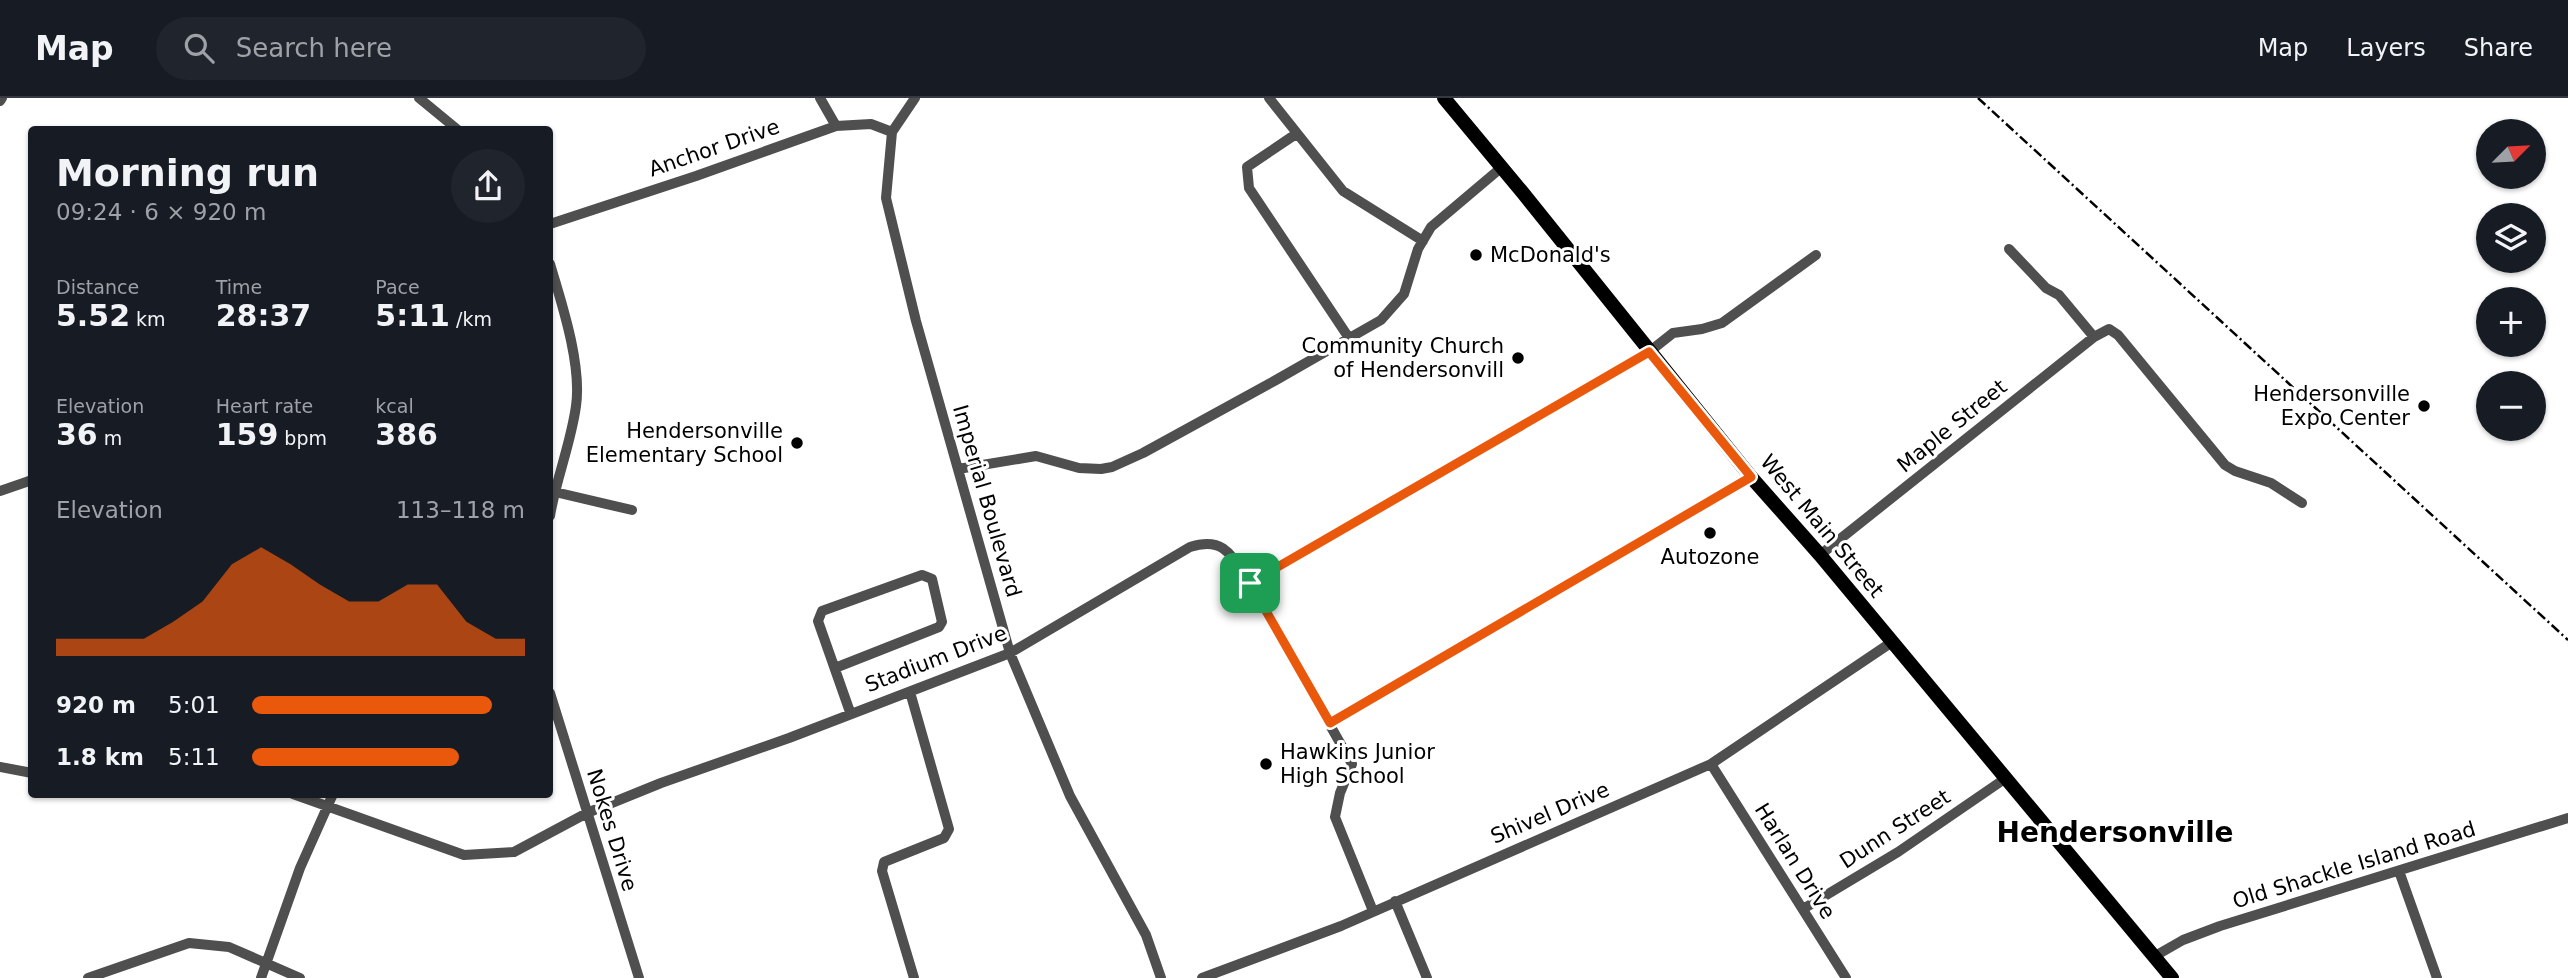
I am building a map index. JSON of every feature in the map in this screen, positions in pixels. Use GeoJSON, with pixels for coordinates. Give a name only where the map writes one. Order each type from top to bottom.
{"type":"FeatureCollection","features":[{"type":"Feature","properties":{"kind":"main road","name":"West Main Street"},"geometry":{"type":"LineString","coordinates":[[1444,98],[1751,477],[1820,555],[2172,978]]}},
{"type":"Feature","properties":{"kind":"street"},"geometry":{"type":"LineString","coordinates":[[419,98],[453,126]]}},
{"type":"Feature","properties":{"kind":"street"},"geometry":{"type":"LineString","coordinates":[[820,98],[836,126]]}},
{"type":"Feature","properties":{"kind":"street","name":"Imperial Boulevard"},"geometry":{"type":"LineString","coordinates":[[915,98],[892,132],[886,198],[897,249],[958,469],[1010,653],[1070,796],[1146,935],[1161,978]]}},
{"type":"Feature","properties":{"kind":"street"},"geometry":{"type":"LineString","coordinates":[[1269,98],[1343,191],[1423,241]]}},
{"type":"Feature","properties":{"kind":"street","name":"Anchor Drive"},"geometry":{"type":"LineString","coordinates":[[553,223],[836,126],[871,124],[892,132]]}},
{"type":"Feature","properties":{"kind":"street"},"geometry":{"type":"LineString","coordinates":[[1296,134],[1247,167],[1249,188],[1349,338]]}},
{"type":"Feature","properties":{"kind":"street"},"geometry":{"type":"LineString","coordinates":[[958,469],[1036,456],[1079,468],[1101,469],[1120,464],[1349,338],[1381,320],[1404,293],[1418,249],[1431,227],[1502,167]]}},
{"type":"Feature","properties":{"kind":"street"},"geometry":{"type":"LineString","coordinates":[[2009,249],[2046,288],[2059,295],[2094,337]]}},
{"type":"Feature","properties":{"kind":"street"},"geometry":{"type":"LineString","coordinates":[[1250,583],[1649,352],[1673,333],[1702,330],[1722,323],[1816,255]]}},
{"type":"Feature","properties":{"kind":"street"},"geometry":{"type":"LineString","coordinates":[[553,274],[564,311],[575,370],[577,405],[553,502]]}},
{"type":"Feature","properties":{"kind":"street","name":"Maple Street"},"geometry":{"type":"LineString","coordinates":[[1820,555],[2094,337],[2109,329],[2118,335],[2225,465],[2271,483],[2302,503]]}},
{"type":"Feature","properties":{"kind":"street"},"geometry":{"type":"LineString","coordinates":[[1330,723],[1751,477]]}},
{"type":"Feature","properties":{"kind":"street"},"geometry":{"type":"LineString","coordinates":[[0,491],[28,481]]}},
{"type":"Feature","properties":{"kind":"street"},"geometry":{"type":"LineString","coordinates":[[555,492],[632,510]]}},
{"type":"Feature","properties":{"kind":"street","name":"Stadium Drive"},"geometry":{"type":"LineString","coordinates":[[312,798],[330,802],[464,855],[514,852],[587,813],[1010,653],[1190,547],[1204,542],[1214,543],[1223,547],[1250,583],[1352,764],[1340,793],[1335,817],[1373,911]]}},
{"type":"Feature","properties":{"kind":"street"},"geometry":{"type":"LineString","coordinates":[[835,668],[939,627],[942,622],[932,579],[922,575],[822,611],[818,621],[850,712]]}},
{"type":"Feature","properties":{"kind":"street","name":"Shivel Drive"},"geometry":{"type":"LineString","coordinates":[[1202,978],[1341,926],[1711,764],[1892,642]]}},
{"type":"Feature","properties":{"kind":"street"},"geometry":{"type":"LineString","coordinates":[[910,692],[949,829],[944,838],[884,862],[882,871],[914,978]]}},
{"type":"Feature","properties":{"kind":"street","name":"Nokes Drive"},"geometry":{"type":"LineString","coordinates":[[553,703],[639,978]]}},
{"type":"Feature","properties":{"kind":"street","name":"Harlan Drive"},"geometry":{"type":"LineString","coordinates":[[1711,764],[1846,978]]}},
{"type":"Feature","properties":{"kind":"street"},"geometry":{"type":"LineString","coordinates":[[0,767],[28,772]]}},
{"type":"Feature","properties":{"kind":"street","name":"Dunn Street"},"geometry":{"type":"LineString","coordinates":[[1803,909],[1898,852],[2006,778]]}},
{"type":"Feature","properties":{"kind":"street"},"geometry":{"type":"LineString","coordinates":[[261,978],[300,868],[330,802]]}},
{"type":"Feature","properties":{"kind":"street","name":"Old Shackle Island Road"},"geometry":{"type":"LineString","coordinates":[[2155,956],[2183,940],[2220,926],[2568,818]]}},
{"type":"Feature","properties":{"kind":"street"},"geometry":{"type":"LineString","coordinates":[[2399,871],[2437,978]]}},
{"type":"Feature","properties":{"kind":"street"},"geometry":{"type":"LineString","coordinates":[[1395,901],[1427,978]]}},
{"type":"Feature","properties":{"kind":"street"},"geometry":{"type":"LineString","coordinates":[[88,978],[189,943],[229,947],[300,978]]}},
{"type":"Feature","properties":{"kind":"railway"},"geometry":{"type":"LineString","coordinates":[[1978,98],[2568,640]]}},
{"type":"Feature","properties":{"kind":"place","name":"McDonald's"},"geometry":{"type":"Point","coordinates":[1476,255]}},
{"type":"Feature","properties":{"kind":"place","name":"Community Church of Hendersonvill"},"geometry":{"type":"Point","coordinates":[1518,358]}},
{"type":"Feature","properties":{"kind":"place","name":"Hendersonville Expo Center"},"geometry":{"type":"Point","coordinates":[2424,406]}},
{"type":"Feature","properties":{"kind":"place","name":"Hendersonville Elementary School"},"geometry":{"type":"Point","coordinates":[797,443]}},
{"type":"Feature","properties":{"kind":"place","name":"Autozone"},"geometry":{"type":"Point","coordinates":[1710,533]}},
{"type":"Feature","properties":{"kind":"place","name":"Hawkins Junior High School"},"geometry":{"type":"Point","coordinates":[1266,764]}},
{"type":"Feature","properties":{"kind":"district","name":"Hendersonville"},"geometry":{"type":"Point","coordinates":[2115,832]}},
{"type":"Feature","properties":{"kind":"route"},"geometry":{"type":"LineString","coordinates":[[1649,352],[1751,477],[1330,723],[1250,583],[1649,352]]}}]}
